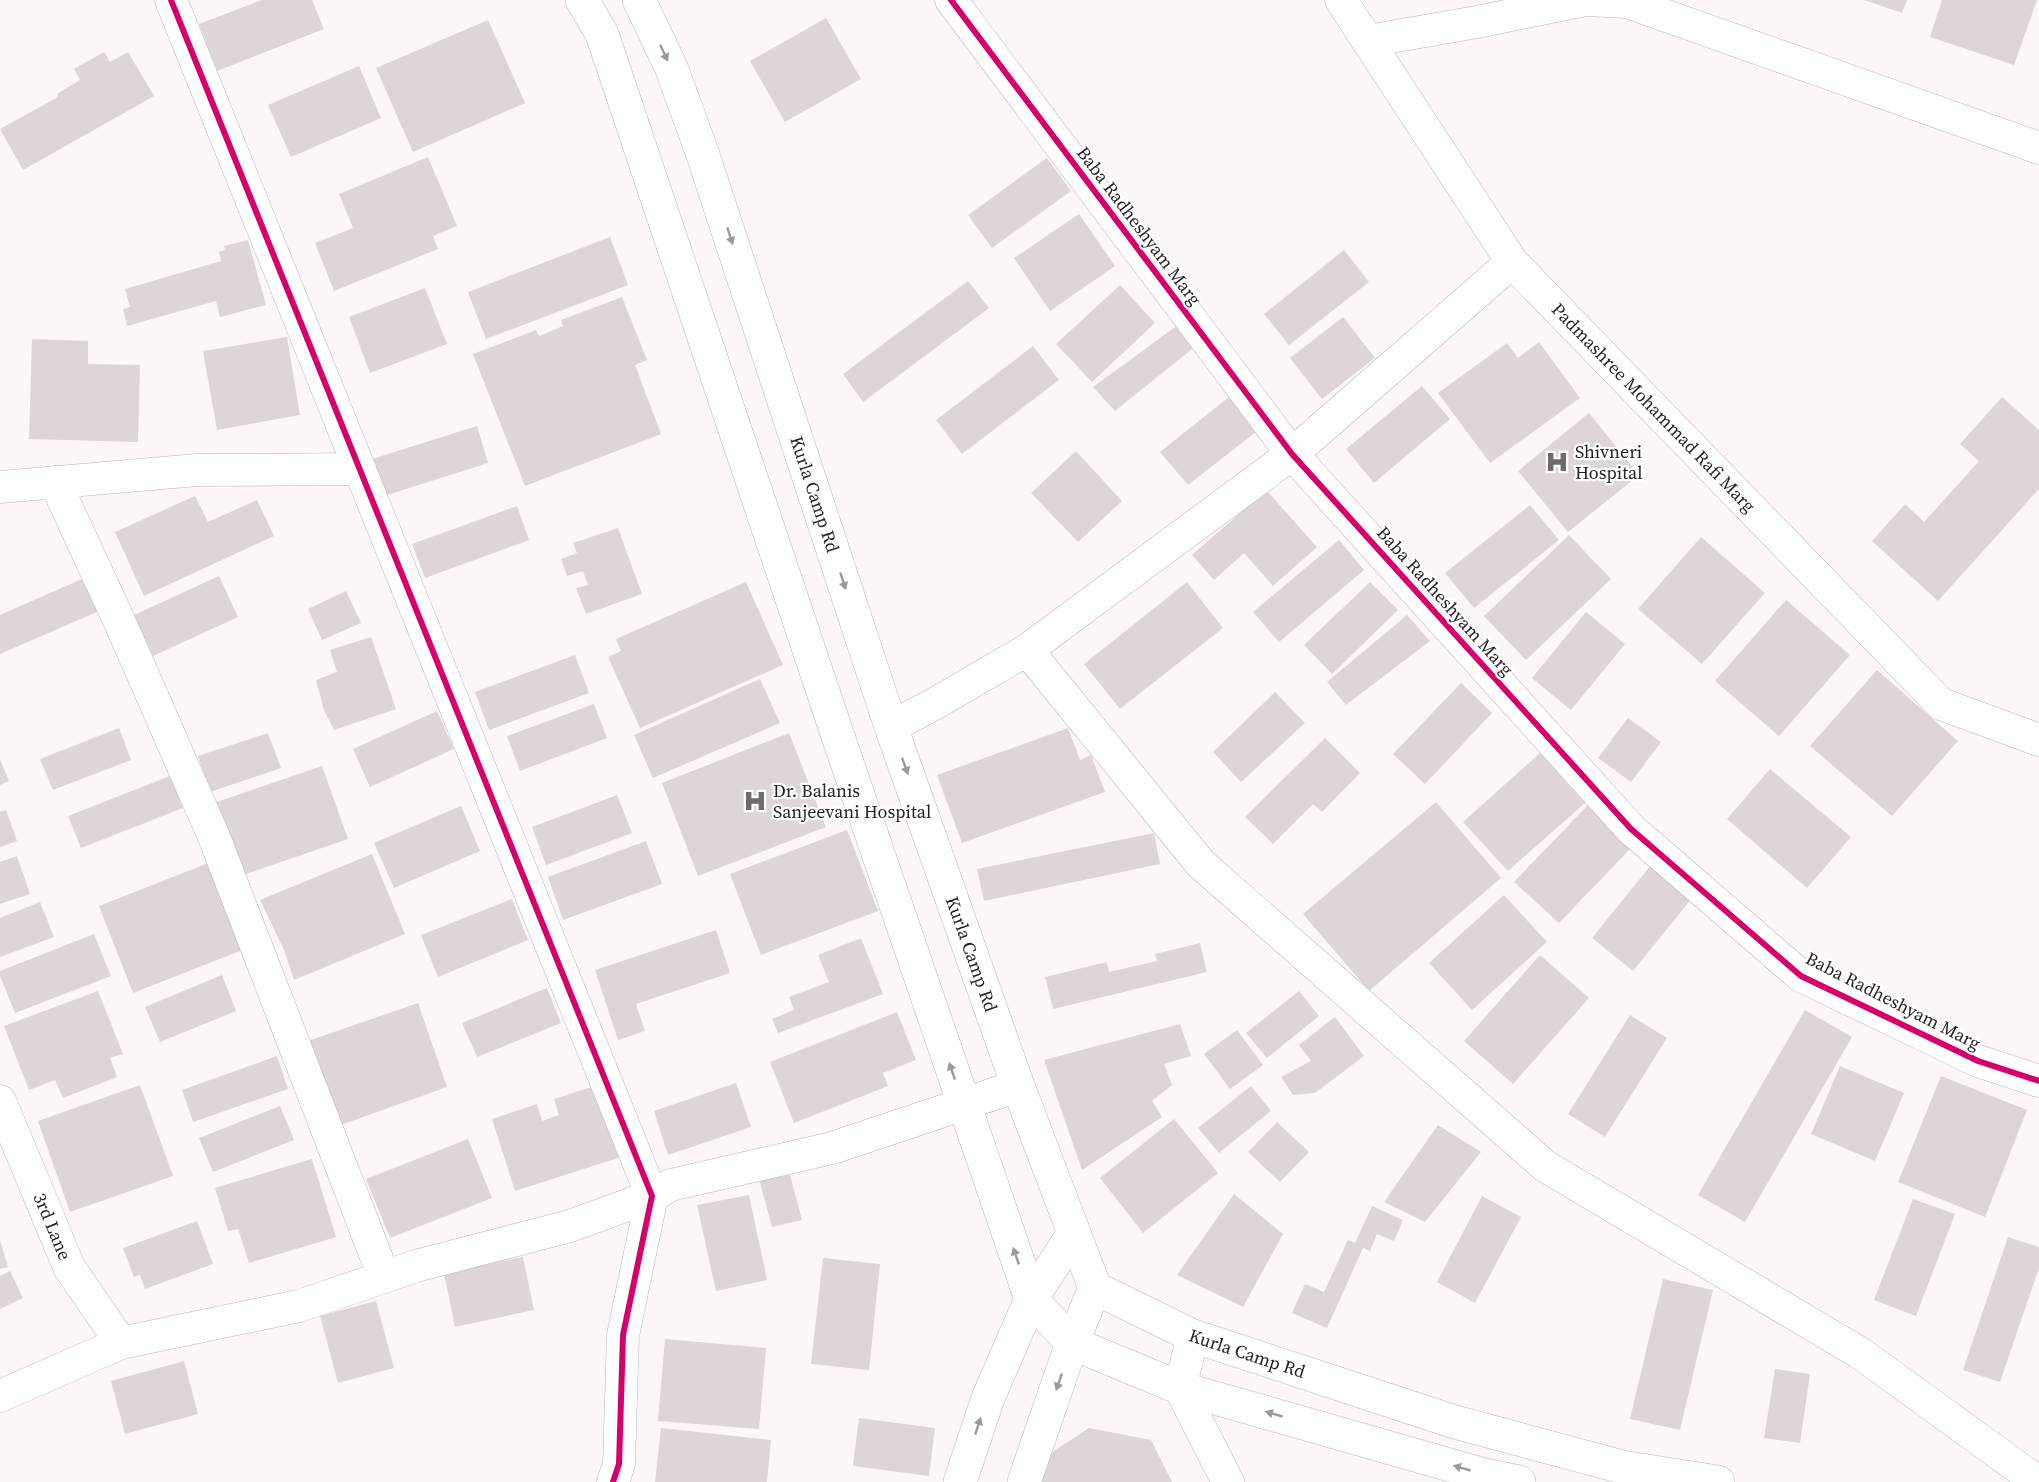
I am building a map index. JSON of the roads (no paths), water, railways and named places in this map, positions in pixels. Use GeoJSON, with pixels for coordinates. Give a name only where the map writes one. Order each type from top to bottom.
{"type":"FeatureCollection","features":[{"type":"Feature","properties":{"kind":"main road"},"geometry":{"type":"LineString","coordinates":[[582,0],[602,34],[1031,1299],[1072,1343],[1180,1388],[1519,1482]]}},
{"type":"Feature","properties":{"kind":"main road","name":"Kurla Camp Rd"},"geometry":{"type":"LineString","coordinates":[[639,0],[670,68],[702,152],[891,727],[1018,1086],[1095,1288],[1193,1336],[1455,1422],[1622,1467],[1718,1482]]}},
{"type":"Feature","properties":{"kind":"main road"},"geometry":{"type":"LineString","coordinates":[[960,1482],[988,1398],[1031,1299],[1074,1233]]}},
{"type":"Feature","properties":{"kind":"main road"},"geometry":{"type":"LineString","coordinates":[[1023,1482],[1072,1343],[1095,1288]]}},
{"type":"Feature","properties":{"kind":"street"},"geometry":{"type":"LineString","coordinates":[[171,0],[652,1196],[623,1335],[619,1464],[613,1482]]}},
{"type":"Feature","properties":{"kind":"street","name":"Baba Radheshyam Marg"},"geometry":{"type":"LineString","coordinates":[[951,0],[1292,454],[1631,829],[1801,976],[1978,1061],[2039,1081]]}},
{"type":"Feature","properties":{"kind":"street","name":"Padmashree Mohammad Rafi Marg"},"geometry":{"type":"LineString","coordinates":[[1341,0],[1512,262],[1941,704],[2039,740]]}},
{"type":"Feature","properties":{"kind":"street"},"geometry":{"type":"LineString","coordinates":[[1368,41],[1586,0],[1627,2],[2039,148]]}},
{"type":"Feature","properties":{"kind":"street"},"geometry":{"type":"LineString","coordinates":[[891,727],[936,704],[1027,650],[1292,454],[1512,262]]}},
{"type":"Feature","properties":{"kind":"street"},"geometry":{"type":"LineString","coordinates":[[0,487],[197,470],[360,469]]}},
{"type":"Feature","properties":{"kind":"street"},"geometry":{"type":"LineString","coordinates":[[55,482],[122,627],[214,837],[384,1277]]}},
{"type":"Feature","properties":{"kind":"street"},"geometry":{"type":"LineString","coordinates":[[1027,650],[1201,864],[1545,1166],[1860,1353],[2038,1482]]}},
{"type":"Feature","properties":{"kind":"street"},"geometry":{"type":"LineString","coordinates":[[0,1396],[121,1343],[299,1306],[416,1266],[570,1226],[652,1196],[671,1185],[832,1148],[1018,1086]]}},
{"type":"Feature","properties":{"kind":"street","name":"3rd Lane"},"geometry":{"type":"LineString","coordinates":[[0,1101],[69,1267],[121,1343]]}},
{"type":"Feature","properties":{"kind":"street"},"geometry":{"type":"LineString","coordinates":[[1193,1336],[1180,1388],[1228,1482]]}},
{"type":"Feature","properties":{"kind":"place","name":"Shivneri Hospital"},"geometry":{"type":"Point","coordinates":[1557,462]}},
{"type":"Feature","properties":{"kind":"place","name":"Dr. Balanis Sanjeevani Hospital"},"geometry":{"type":"Point","coordinates":[755,801]}}]}
